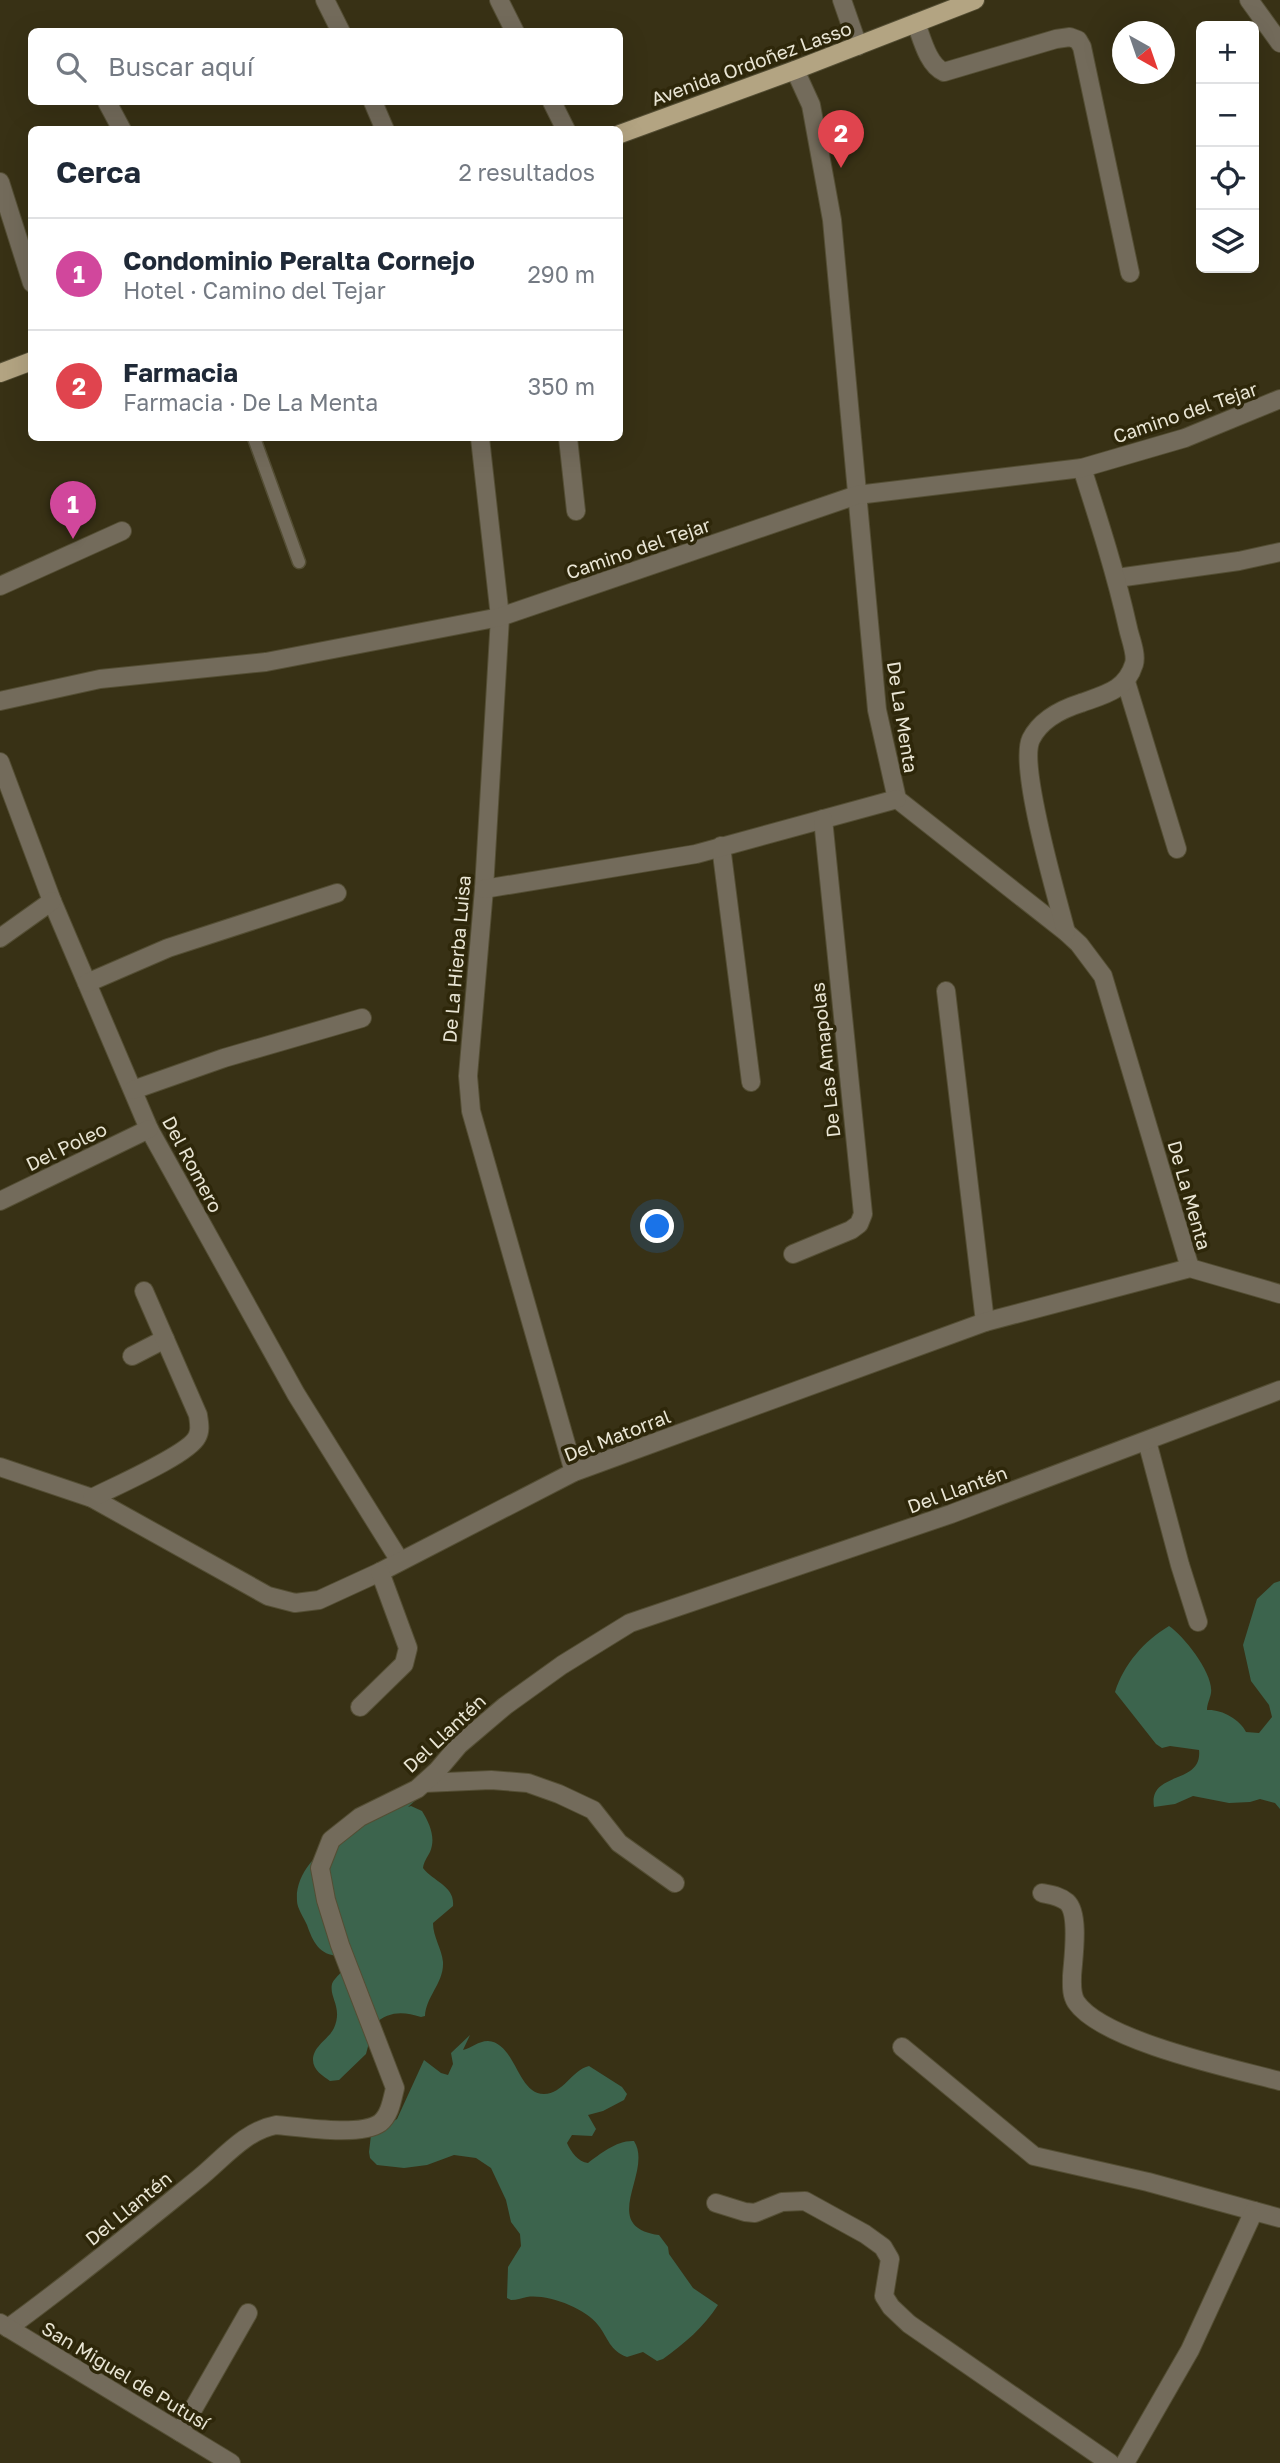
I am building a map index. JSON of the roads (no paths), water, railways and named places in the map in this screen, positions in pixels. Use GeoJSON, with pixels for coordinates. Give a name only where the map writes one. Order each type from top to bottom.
{"type":"FeatureCollection","features":[{"type":"Feature","properties":{"kind":"main road","name":"Avenida Ordoñez Lasso"},"geometry":{"type":"LineString","coordinates":[[623,133],[975,0]]}},
{"type":"Feature","properties":{"kind":"main road"},"geometry":{"type":"LineString","coordinates":[[0,373],[28,362]]}},
{"type":"Feature","properties":{"kind":"street"},"geometry":{"type":"LineString","coordinates":[[326,0],[339,28]]}},
{"type":"Feature","properties":{"kind":"street"},"geometry":{"type":"LineString","coordinates":[[499,0],[513,28]]}},
{"type":"Feature","properties":{"kind":"street"},"geometry":{"type":"LineString","coordinates":[[842,0],[858,46]]}},
{"type":"Feature","properties":{"kind":"street"},"geometry":{"type":"LineString","coordinates":[[1249,0],[1280,43]]}},
{"type":"Feature","properties":{"kind":"street"},"geometry":{"type":"LineString","coordinates":[[916,23],[931,60],[937,69],[944,72],[1056,39],[1070,37],[1078,40],[1082,47],[1130,273]]}},
{"type":"Feature","properties":{"kind":"street","name":"De La Menta"},"geometry":{"type":"LineString","coordinates":[[795,70],[811,105],[832,220],[877,710],[897,799],[1066,932],[1079,944],[1103,976],[1189,1268]]}},
{"type":"Feature","properties":{"kind":"street"},"geometry":{"type":"LineString","coordinates":[[109,105],[120,126]]}},
{"type":"Feature","properties":{"kind":"street"},"geometry":{"type":"LineString","coordinates":[[374,105],[383,126]]}},
{"type":"Feature","properties":{"kind":"street"},"geometry":{"type":"LineString","coordinates":[[554,105],[564,126]]}},
{"type":"Feature","properties":{"kind":"street"},"geometry":{"type":"LineString","coordinates":[[0,181],[28,270]]}},
{"type":"Feature","properties":{"kind":"street","name":"Camino del Tejar"},"geometry":{"type":"LineString","coordinates":[[2,695],[100,679],[266,662],[500,617],[857,495],[1083,468],[1185,438],[1280,399]]}},
{"type":"Feature","properties":{"kind":"street","name":"De La Hierba Luisa"},"geometry":{"type":"LineString","coordinates":[[480,441],[500,617],[484,889],[468,1076],[471,1111],[574,1472]]}},
{"type":"Feature","properties":{"kind":"street"},"geometry":{"type":"LineString","coordinates":[[568,441],[576,511]]}},
{"type":"Feature","properties":{"kind":"street"},"geometry":{"type":"LineString","coordinates":[[1066,932],[1027,766],[1030,741],[1043,722],[1064,708],[1105,695],[1126,682],[1135,660],[1117,578],[1083,468]]}},
{"type":"Feature","properties":{"kind":"street"},"geometry":{"type":"LineString","coordinates":[[0,586],[122,531]]}},
{"type":"Feature","properties":{"kind":"street"},"geometry":{"type":"LineString","coordinates":[[1117,578],[1239,561],[1280,552]]}},
{"type":"Feature","properties":{"kind":"street"},"geometry":{"type":"LineString","coordinates":[[1126,682],[1177,849]]}},
{"type":"Feature","properties":{"kind":"street","name":"Del Romero"},"geometry":{"type":"LineString","coordinates":[[0,762],[51,901],[149,1129],[296,1394],[400,1561]]}},
{"type":"Feature","properties":{"kind":"street"},"geometry":{"type":"LineString","coordinates":[[484,889],[696,854],[897,799]]}},
{"type":"Feature","properties":{"kind":"street","name":"De Las Amapolas"},"geometry":{"type":"LineString","coordinates":[[793,1254],[851,1230],[859,1224],[863,1214],[823,819]]}},
{"type":"Feature","properties":{"kind":"street"},"geometry":{"type":"LineString","coordinates":[[720,846],[751,1082]]}},
{"type":"Feature","properties":{"kind":"street"},"geometry":{"type":"LineString","coordinates":[[87,983],[167,948],[337,893]]}},
{"type":"Feature","properties":{"kind":"street"},"geometry":{"type":"LineString","coordinates":[[0,938],[51,901]]}},
{"type":"Feature","properties":{"kind":"street"},"geometry":{"type":"LineString","coordinates":[[946,991],[985,1322]]}},
{"type":"Feature","properties":{"kind":"street"},"geometry":{"type":"LineString","coordinates":[[133,1090],[223,1058],[362,1018]]}},
{"type":"Feature","properties":{"kind":"street","name":"Del Poleo"},"geometry":{"type":"LineString","coordinates":[[0,1201],[149,1129]]}},
{"type":"Feature","properties":{"kind":"street"},"geometry":{"type":"LineString","coordinates":[[1189,1268],[1280,1294]]}},
{"type":"Feature","properties":{"kind":"street","name":"Del Matorral"},"geometry":{"type":"LineString","coordinates":[[0,1467],[92,1498],[268,1597],[295,1603],[319,1600],[380,1572],[574,1472],[985,1322],[1189,1268]]}},
{"type":"Feature","properties":{"kind":"street"},"geometry":{"type":"LineString","coordinates":[[92,1498],[184,1451],[198,1435],[198,1415],[144,1291]]}},
{"type":"Feature","properties":{"kind":"street"},"geometry":{"type":"LineString","coordinates":[[132,1356],[165,1339]]}},
{"type":"Feature","properties":{"kind":"street","name":"Del Llantén"},"geometry":{"type":"LineString","coordinates":[[4,2326],[63,2289],[251,2133],[276,2125],[355,2131],[379,2123],[390,2108],[395,2088],[340,1945],[326,1900],[320,1868],[331,1840],[360,1818],[395,1802],[424,1783],[459,1745],[505,1706],[562,1665],[630,1623],[938,1519],[1280,1391]]}},
{"type":"Feature","properties":{"kind":"street"},"geometry":{"type":"LineString","coordinates":[[1147,1441],[1198,1622]]}},
{"type":"Feature","properties":{"kind":"street"},"geometry":{"type":"LineString","coordinates":[[360,1707],[404,1664],[408,1648],[380,1572]]}},
{"type":"Feature","properties":{"kind":"street"},"geometry":{"type":"LineString","coordinates":[[424,1783],[491,1780],[528,1783],[559,1794],[593,1811],[619,1843],[675,1883]]}},
{"type":"Feature","properties":{"kind":"street"},"geometry":{"type":"LineString","coordinates":[[1042,1893],[1056,1896],[1073,1910],[1072,1990],[1074,1999],[1084,2012],[1102,2023],[1172,2053],[1280,2081]]}},
{"type":"Feature","properties":{"kind":"street"},"geometry":{"type":"LineString","coordinates":[[902,2047],[1034,2156],[1148,2182],[1280,2218]]}},
{"type":"Feature","properties":{"kind":"street"},"geometry":{"type":"LineString","coordinates":[[716,2203],[755,2213],[782,2202],[805,2202],[865,2234],[883,2247],[890,2259],[884,2296],[891,2307],[909,2324],[1110,2463]]}},
{"type":"Feature","properties":{"kind":"street"},"geometry":{"type":"LineString","coordinates":[[1125,2463],[1191,2350],[1254,2211]]}},
{"type":"Feature","properties":{"kind":"street"},"geometry":{"type":"LineString","coordinates":[[180,2432],[248,2313]]}},
{"type":"Feature","properties":{"kind":"street","name":"San Miguel de Putusí"},"geometry":{"type":"LineString","coordinates":[[4,2326],[231,2463]]}},
{"type":"Feature","properties":{"kind":"lane"},"geometry":{"type":"LineString","coordinates":[[255,441],[299,562]]}},
{"type":"Feature","properties":{"kind":"place","name":"Farmacia"},"geometry":{"type":"Point","coordinates":[841,168]}},
{"type":"Feature","properties":{"kind":"place","name":"Condominio Peralta Cornejo"},"geometry":{"type":"Point","coordinates":[73,539]}}]}
